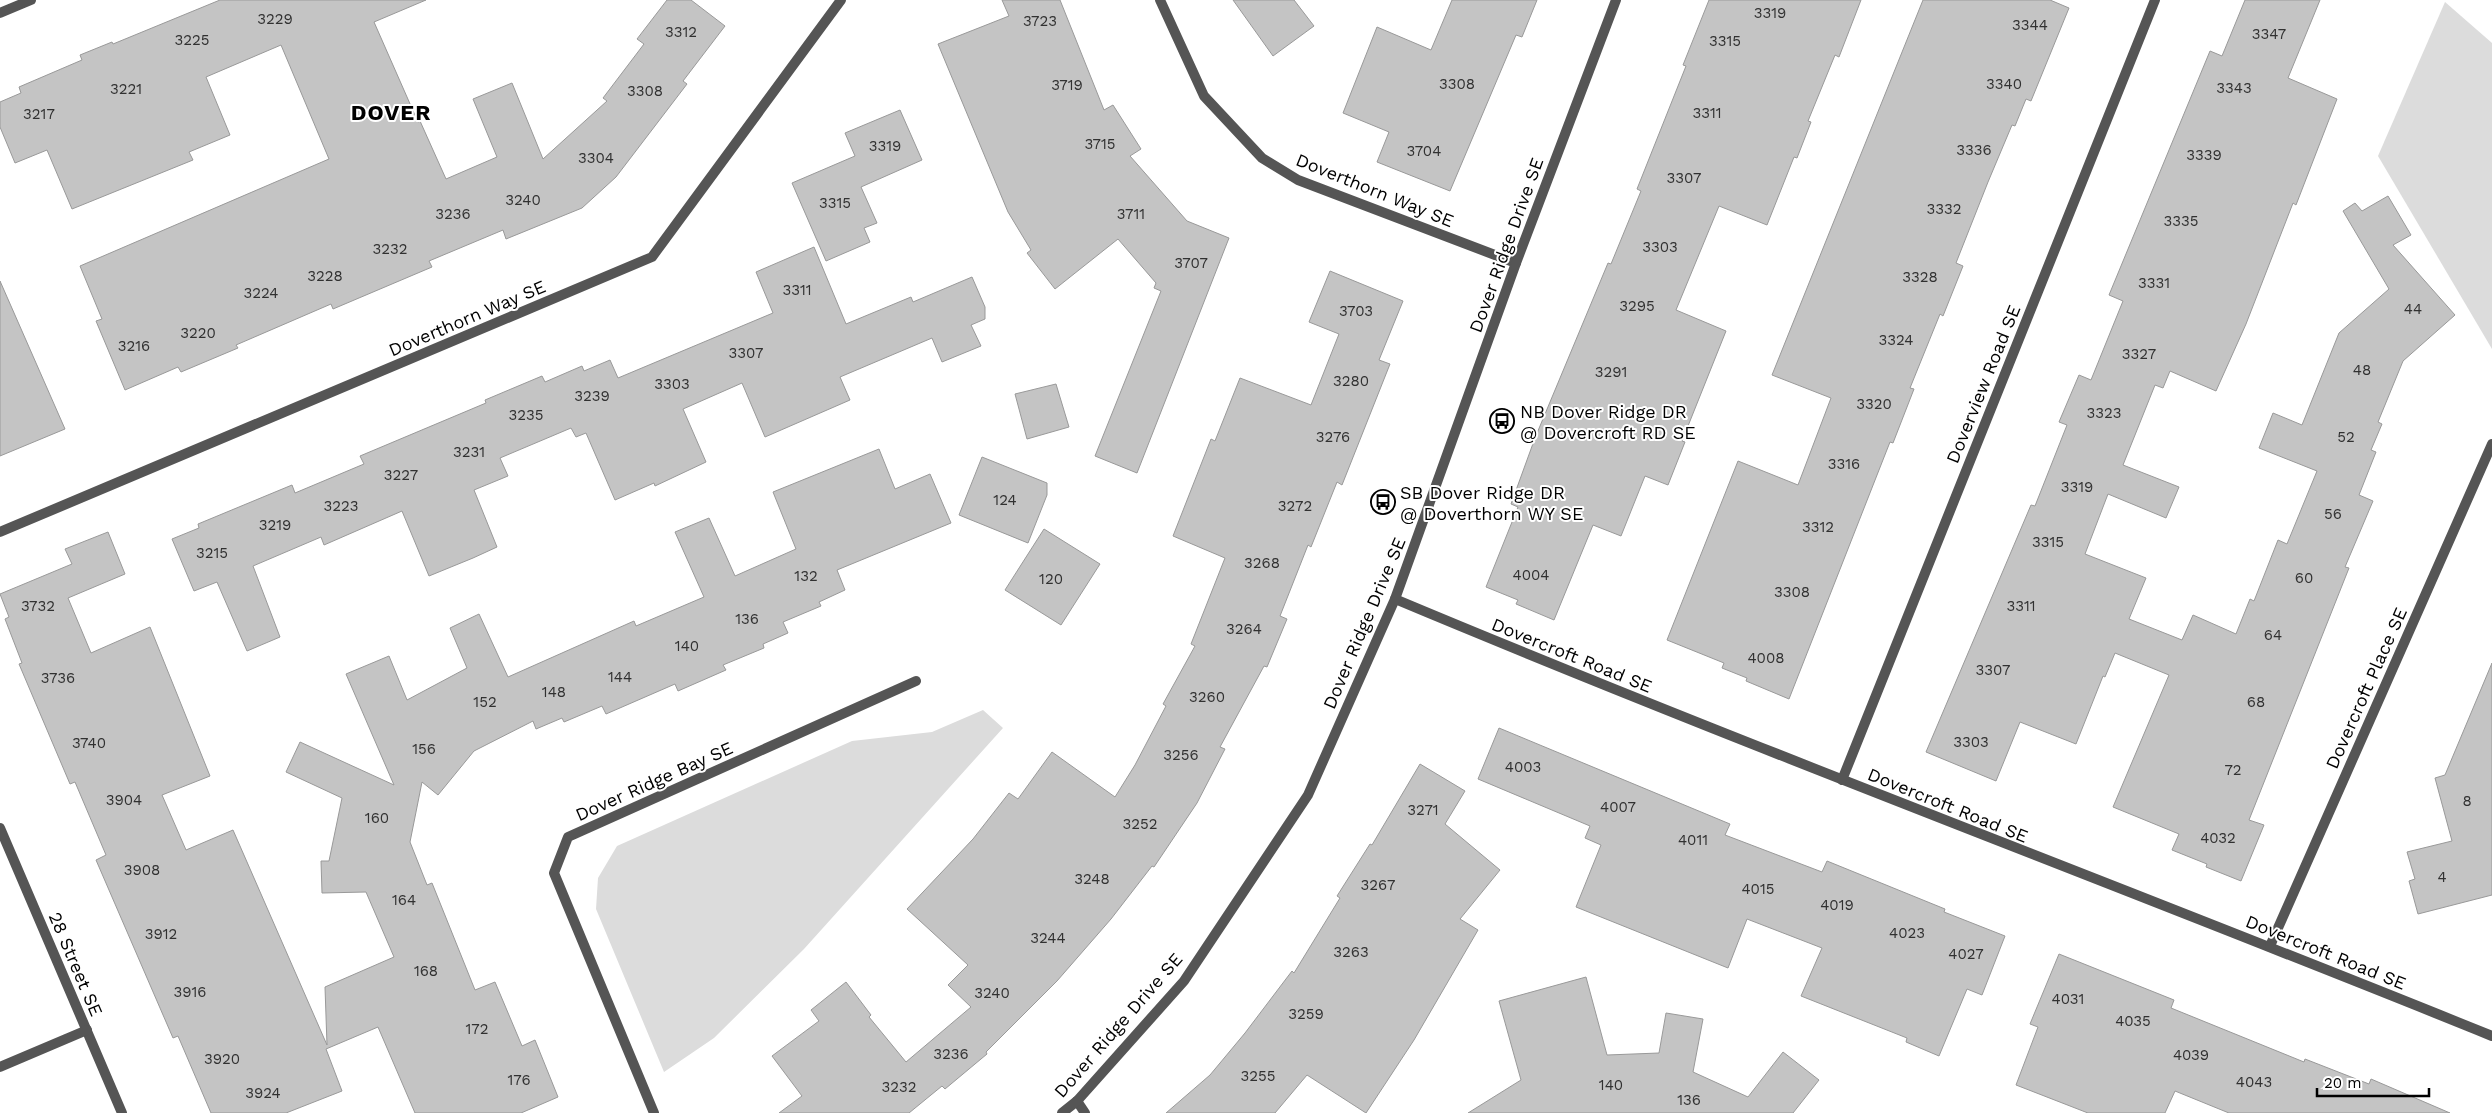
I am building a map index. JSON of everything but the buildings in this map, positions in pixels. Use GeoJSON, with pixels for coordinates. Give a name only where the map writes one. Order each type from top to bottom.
{"type":"FeatureCollection","features":[{"type":"Feature","properties":{"kind":"street"},"geometry":{"type":"LineString","coordinates":[[0,13],[31,0]]}},
{"type":"Feature","properties":{"kind":"street","name":"Doverthorn Way SE"},"geometry":{"type":"LineString","coordinates":[[0,532],[652,257],[841,0]]}},
{"type":"Feature","properties":{"kind":"street","name":"Doverthorn Way SE"},"geometry":{"type":"LineString","coordinates":[[1160,0],[1204,96],[1262,158],[1298,180],[1516,263]]}},
{"type":"Feature","properties":{"kind":"street","name":"Dover Ridge Drive SE"},"geometry":{"type":"LineString","coordinates":[[1062,1113],[1077,1101],[1184,981],[1308,795],[1395,599],[1516,263],[1616,0]]}},
{"type":"Feature","properties":{"kind":"street","name":"Doverview Road SE"},"geometry":{"type":"LineString","coordinates":[[1842,780],[2154,0]]}},
{"type":"Feature","properties":{"kind":"street","name":"Dovercroft Place SE"},"geometry":{"type":"LineString","coordinates":[[2270,946],[2492,444]]}},
{"type":"Feature","properties":{"kind":"street","name":"Dovercroft Road SE"},"geometry":{"type":"LineString","coordinates":[[1395,599],[1610,690],[2057,866],[2270,946],[2492,1036]]}},
{"type":"Feature","properties":{"kind":"street","name":"Dover Ridge Bay SE"},"geometry":{"type":"LineString","coordinates":[[654,1113],[554,873],[568,837],[916,680]]}},
{"type":"Feature","properties":{"kind":"street","name":"28 Street SE"},"geometry":{"type":"LineString","coordinates":[[0,828],[122,1113]]}},
{"type":"Feature","properties":{"kind":"street"},"geometry":{"type":"LineString","coordinates":[[0,1067],[87,1030]]}},
{"type":"Feature","properties":{"kind":"street"},"geometry":{"type":"LineString","coordinates":[[1077,1101],[1085,1113]]}},
{"type":"Feature","properties":{"kind":"shaded area"},"geometry":{"type":"Polygon","coordinates":[[[2445,2],[2492,43],[2492,349],[2378,156],[2445,2]]]}},
{"type":"Feature","properties":{"kind":"shaded area"},"geometry":{"type":"Polygon","coordinates":[[[983,710],[1003,728],[804,949],[714,1038],[664,1072],[596,909],[598,878],[617,846],[852,741],[932,732],[983,710]]]}},
{"type":"Feature","properties":{"kind":"place","name":"NB Dover Ridge DR @ Dovercroft RD SE"},"geometry":{"type":"Point","coordinates":[1502,421]}},
{"type":"Feature","properties":{"kind":"place","name":"SB Dover Ridge DR @ Doverthorn WY SE"},"geometry":{"type":"Point","coordinates":[1383,502]}},
{"type":"Feature","properties":{"kind":"district","name":"DOVER"},"geometry":{"type":"Point","coordinates":[391,112]}}]}
